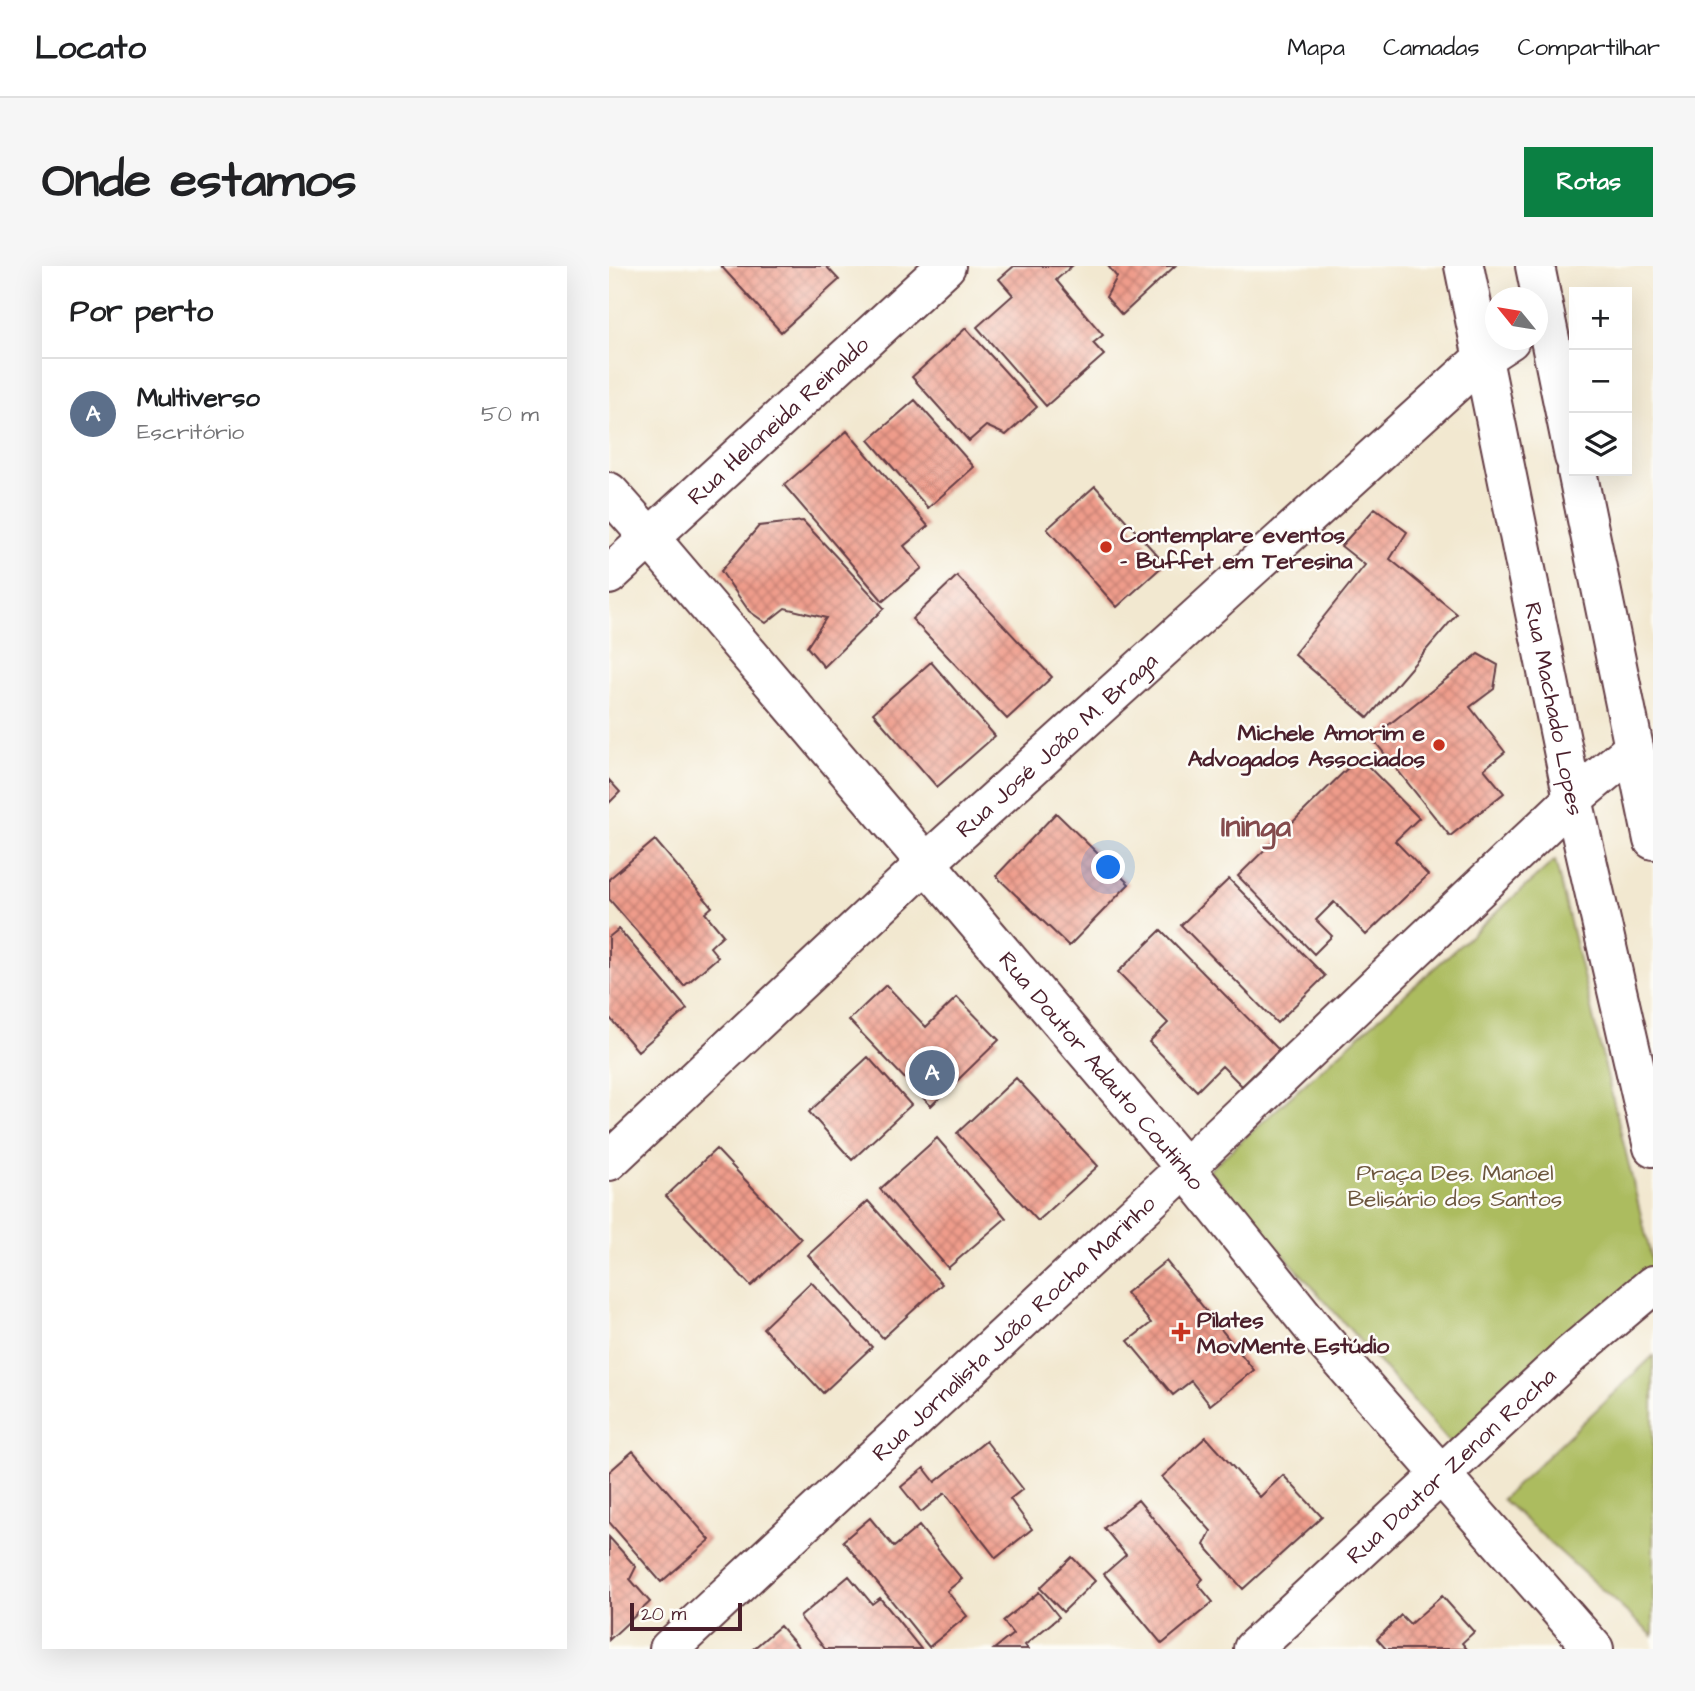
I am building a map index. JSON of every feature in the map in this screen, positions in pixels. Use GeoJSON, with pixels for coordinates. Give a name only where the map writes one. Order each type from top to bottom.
{"type":"FeatureCollection","features":[{"type":"Feature","properties":{"kind":"street","name":"Rua Heloneida Reinaldo"},"geometry":{"type":"LineString","coordinates":[[609,575],[946,266]]}},
{"type":"Feature","properties":{"kind":"street","name":"Rua Machado Lopes"},"geometry":{"type":"LineString","coordinates":[[1464,266],[1485,318]]}},
{"type":"Feature","properties":{"kind":"street"},"geometry":{"type":"LineString","coordinates":[[1535,266],[1537,287]]}},
{"type":"Feature","properties":{"kind":"street"},"geometry":{"type":"LineString","coordinates":[[1548,347],[1569,436]]}},
{"type":"Feature","properties":{"kind":"street","name":"Rua José João M. Braga"},"geometry":{"type":"LineString","coordinates":[[609,1161],[925,864],[1495,350]]}},
{"type":"Feature","properties":{"kind":"street","name":"Rua Machado Lopes"},"geometry":{"type":"LineString","coordinates":[[1497,350],[1573,799],[1653,1147]]}},
{"type":"Feature","properties":{"kind":"street"},"geometry":{"type":"LineString","coordinates":[[1578,476],[1653,839]]}},
{"type":"Feature","properties":{"kind":"street","name":"Rua Doutor Adauto Coutinho"},"geometry":{"type":"LineString","coordinates":[[609,492],[1185,1168],[1317,1333],[1594,1649]]}},
{"type":"Feature","properties":{"kind":"street","name":"Rua Jornalista João Rocha Marinho"},"geometry":{"type":"LineString","coordinates":[[669,1649],[1185,1168],[1573,799],[1634,748]]}},
{"type":"Feature","properties":{"kind":"street","name":"Rua Doutor Zenon Rocha"},"geometry":{"type":"LineString","coordinates":[[1253,1649],[1570,1355],[1653,1285]]}},
{"type":"Feature","properties":{"kind":"green space","name":"Praça Des. Manoel Belisário dos Santos"},"geometry":{"type":"Polygon","coordinates":[[[1555,860],[1653,1265],[1452,1445],[1209,1170],[1555,860]]]}},
{"type":"Feature","properties":{"kind":"green space"},"geometry":{"type":"Polygon","coordinates":[[[1653,1356],[1653,1636],[1502,1499],[1653,1356]]]}},
{"type":"Feature","properties":{"kind":"building"},"geometry":{"type":"Polygon","coordinates":[[[721,266],[826,266],[839,280],[781,332],[721,266]]]}},
{"type":"Feature","properties":{"kind":"building"},"geometry":{"type":"Polygon","coordinates":[[[1014,266],[1072,266],[1056,280],[1103,335],[1093,343],[1104,355],[1046,406],[977,327],[1013,295],[999,279],[1014,266]]]}},
{"type":"Feature","properties":{"kind":"building"},"geometry":{"type":"Polygon","coordinates":[[[1108,266],[1175,266],[1122,315],[1106,297],[1117,277],[1108,266]]]}},
{"type":"Feature","properties":{"kind":"building"},"geometry":{"type":"Polygon","coordinates":[[[966,328],[1037,407],[1006,435],[986,426],[969,441],[912,377],[966,328]]]}},
{"type":"Feature","properties":{"kind":"building"},"geometry":{"type":"Polygon","coordinates":[[[915,400],[974,467],[928,508],[869,440],[915,400]]]}},
{"type":"Feature","properties":{"kind":"building"},"geometry":{"type":"Polygon","coordinates":[[[847,431],[928,526],[904,546],[922,568],[883,601],[784,485],[847,431]]]}},
{"type":"Feature","properties":{"kind":"building","name":"Contemplare eventos - Buffet em Teresina"},"geometry":{"type":"Polygon","coordinates":[[[1095,486],[1165,564],[1117,607],[1047,529],[1095,486]]]}},
{"type":"Feature","properties":{"kind":"building"},"geometry":{"type":"Polygon","coordinates":[[[1375,508],[1407,532],[1390,559],[1457,614],[1368,718],[1294,654],[1365,565],[1341,546],[1375,508]]]}},
{"type":"Feature","properties":{"kind":"building"},"geometry":{"type":"Polygon","coordinates":[[[803,521],[884,608],[824,667],[807,647],[826,618],[785,608],[766,623],[749,611],[721,571],[759,526],[803,521]]]}},
{"type":"Feature","properties":{"kind":"building"},"geometry":{"type":"Polygon","coordinates":[[[957,576],[1052,677],[1007,719],[912,619],[957,576]]]}},
{"type":"Feature","properties":{"kind":"building","name":"Michele Amorim e Advogados Associados"},"geometry":{"type":"Polygon","coordinates":[[[1478,654],[1498,665],[1494,689],[1470,707],[1505,752],[1484,769],[1504,793],[1450,836],[1372,738],[1478,654]]]}},
{"type":"Feature","properties":{"kind":"building"},"geometry":{"type":"Polygon","coordinates":[[[931,662],[995,736],[937,787],[873,713],[931,662]]]}},
{"type":"Feature","properties":{"kind":"building"},"geometry":{"type":"Polygon","coordinates":[[[1359,757],[1419,818],[1395,841],[1428,875],[1366,935],[1334,902],[1316,920],[1332,936],[1314,954],[1238,876],[1359,757]]]}},
{"type":"Feature","properties":{"kind":"building"},"geometry":{"type":"Polygon","coordinates":[[[609,780],[620,792],[609,803],[609,780]]]}},
{"type":"Feature","properties":{"kind":"building"},"geometry":{"type":"Polygon","coordinates":[[[1056,813],[1129,884],[1069,946],[996,876],[1056,813]]]}},
{"type":"Feature","properties":{"kind":"building"},"geometry":{"type":"Polygon","coordinates":[[[655,840],[712,907],[705,913],[723,935],[710,947],[718,957],[684,986],[609,899],[609,879],[655,840]]]}},
{"type":"Feature","properties":{"kind":"building"},"geometry":{"type":"Polygon","coordinates":[[[1229,879],[1325,976],[1277,1023],[1181,925],[1229,879]]]}},
{"type":"Feature","properties":{"kind":"building"},"geometry":{"type":"Polygon","coordinates":[[[619,929],[687,1009],[638,1051],[609,1017],[609,937],[619,929]]]}},
{"type":"Feature","properties":{"kind":"building"},"geometry":{"type":"Polygon","coordinates":[[[1161,930],[1279,1050],[1242,1086],[1222,1066],[1197,1091],[1149,1042],[1168,1023],[1118,972],[1161,930]]]}},
{"type":"Feature","properties":{"kind":"building"},"geometry":{"type":"Polygon","coordinates":[[[886,985],[926,1027],[957,997],[999,1040],[931,1106],[849,1020],[886,985]]]}},
{"type":"Feature","properties":{"kind":"building"},"geometry":{"type":"Polygon","coordinates":[[[868,1057],[911,1105],[852,1160],[809,1112],[868,1057]]]}},
{"type":"Feature","properties":{"kind":"building"},"geometry":{"type":"Polygon","coordinates":[[[1016,1078],[1098,1166],[1038,1221],[957,1133],[1016,1078]]]}},
{"type":"Feature","properties":{"kind":"building"},"geometry":{"type":"Polygon","coordinates":[[[937,1138],[1006,1218],[948,1268],[880,1189],[937,1138]]]}},
{"type":"Feature","properties":{"kind":"building"},"geometry":{"type":"Polygon","coordinates":[[[716,1149],[801,1239],[751,1286],[666,1196],[716,1149]]]}},
{"type":"Feature","properties":{"kind":"building"},"geometry":{"type":"Polygon","coordinates":[[[868,1201],[942,1284],[883,1338],[808,1255],[868,1201]]]}},
{"type":"Feature","properties":{"kind":"building","name":"Pilates MovMente Estúdio"},"geometry":{"type":"Polygon","coordinates":[[[1166,1261],[1254,1370],[1210,1405],[1191,1381],[1173,1395],[1128,1341],[1151,1323],[1126,1293],[1166,1261]]]}},
{"type":"Feature","properties":{"kind":"building"},"geometry":{"type":"Polygon","coordinates":[[[811,1282],[872,1347],[823,1393],[763,1328],[811,1282]]]}},
{"type":"Feature","properties":{"kind":"building"},"geometry":{"type":"Polygon","coordinates":[[[1206,1437],[1260,1497],[1283,1475],[1322,1517],[1243,1589],[1204,1545],[1211,1531],[1162,1477],[1206,1437]]]}},
{"type":"Feature","properties":{"kind":"building"},"geometry":{"type":"Polygon","coordinates":[[[986,1441],[1023,1489],[1010,1499],[1032,1529],[996,1558],[945,1493],[921,1512],[901,1487],[924,1468],[935,1482],[986,1441]]]}},
{"type":"Feature","properties":{"kind":"building"},"geometry":{"type":"Polygon","coordinates":[[[633,1451],[710,1540],[661,1582],[609,1522],[609,1472],[633,1451]]]}},
{"type":"Feature","properties":{"kind":"building"},"geometry":{"type":"Polygon","coordinates":[[[1138,1500],[1203,1579],[1198,1584],[1213,1602],[1162,1644],[1104,1574],[1126,1555],[1104,1528],[1138,1500]]]}},
{"type":"Feature","properties":{"kind":"building"},"geometry":{"type":"Polygon","coordinates":[[[870,1518],[894,1547],[919,1526],[962,1579],[947,1591],[967,1616],[929,1647],[843,1541],[870,1518]]]}},
{"type":"Feature","properties":{"kind":"building"},"geometry":{"type":"Polygon","coordinates":[[[609,1537],[636,1567],[630,1579],[650,1602],[609,1640],[609,1537]]]}},
{"type":"Feature","properties":{"kind":"building"},"geometry":{"type":"Polygon","coordinates":[[[1072,1557],[1095,1581],[1063,1612],[1040,1588],[1072,1557]]]}},
{"type":"Feature","properties":{"kind":"building"},"geometry":{"type":"Polygon","coordinates":[[[849,1576],[872,1604],[880,1598],[921,1649],[825,1649],[800,1617],[849,1576]]]}},
{"type":"Feature","properties":{"kind":"building"},"geometry":{"type":"Polygon","coordinates":[[[1039,1592],[1059,1617],[1025,1645],[1028,1649],[994,1649],[1013,1634],[1003,1621],[1039,1592]]]}},
{"type":"Feature","properties":{"kind":"building"},"geometry":{"type":"Polygon","coordinates":[[[1442,1596],[1474,1632],[1462,1643],[1467,1649],[1386,1649],[1377,1639],[1401,1615],[1410,1624],[1442,1596]]]}},
{"type":"Feature","properties":{"kind":"building"},"geometry":{"type":"Polygon","coordinates":[[[780,1626],[800,1649],[753,1649],[780,1626]]]}},
{"type":"Feature","properties":{"kind":"place","name":"Contemplare eventos - Buffet em Teresina"},"geometry":{"type":"Point","coordinates":[1106,547]}},
{"type":"Feature","properties":{"kind":"place","name":"Michele Amorim e Advogados Associados"},"geometry":{"type":"Point","coordinates":[1439,745]}},
{"type":"Feature","properties":{"kind":"place","name":"Multiverso"},"geometry":{"type":"Point","coordinates":[932,1073]}},
{"type":"Feature","properties":{"kind":"place","name":"Pilates MovMente Estúdio"},"geometry":{"type":"Point","coordinates":[1181,1332]}},
{"type":"Feature","properties":{"kind":"district","name":"Ininga"},"geometry":{"type":"Point","coordinates":[1256,826]}}]}
